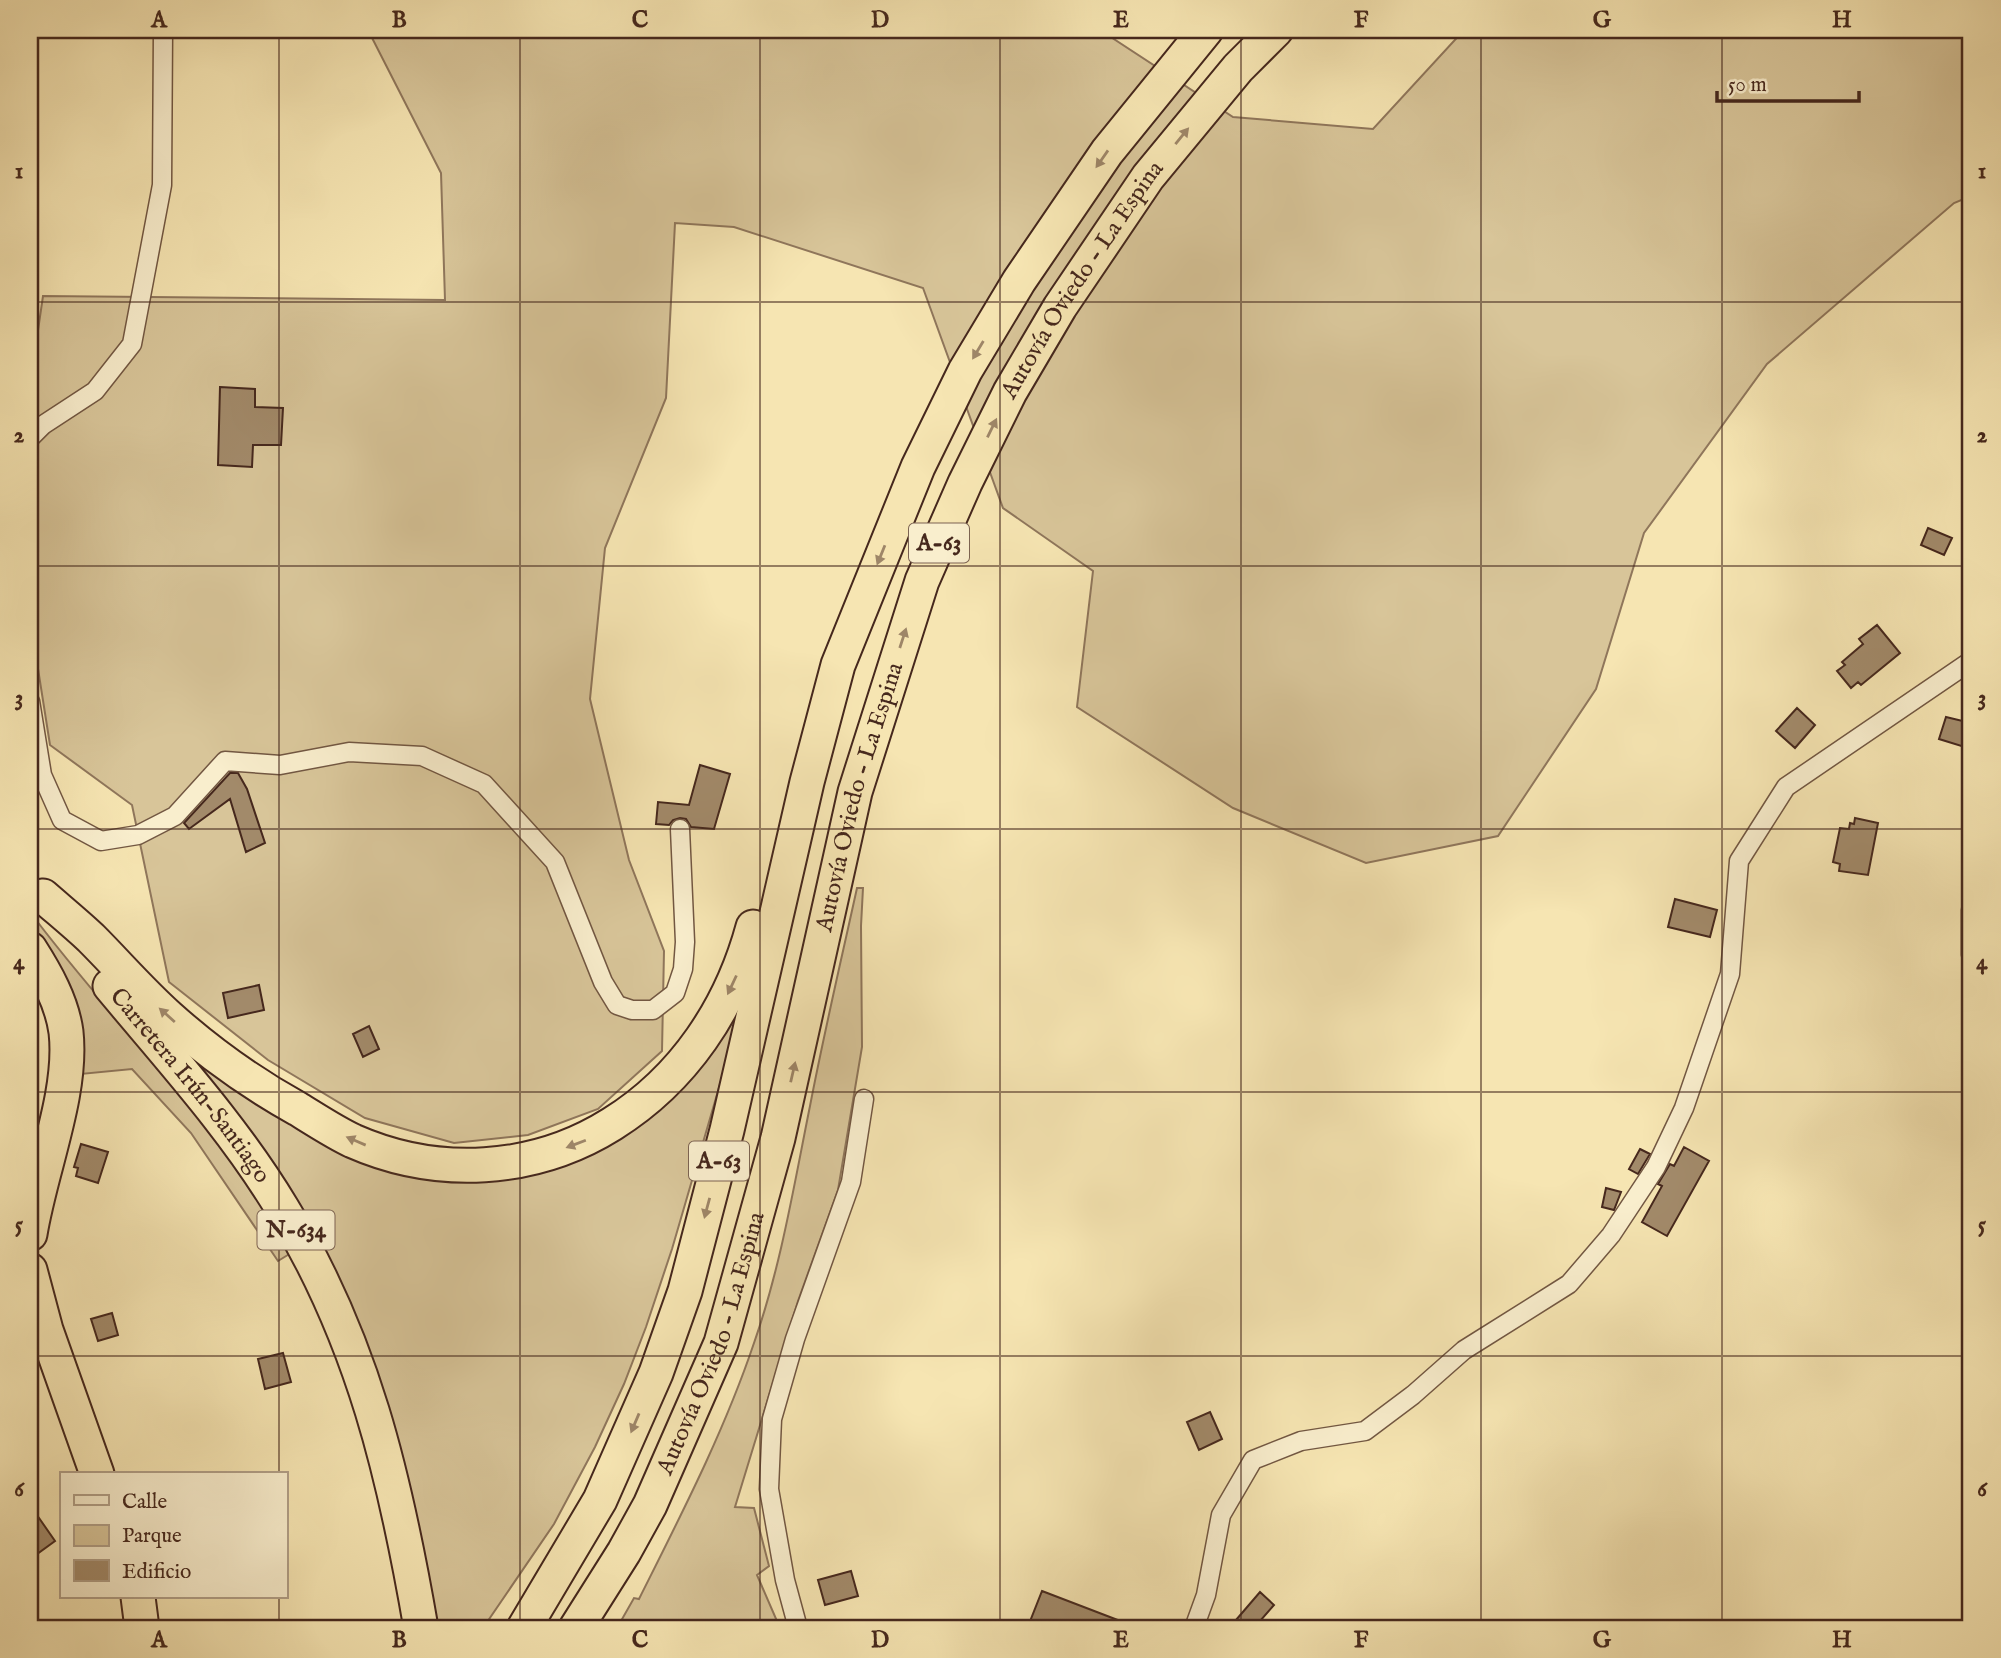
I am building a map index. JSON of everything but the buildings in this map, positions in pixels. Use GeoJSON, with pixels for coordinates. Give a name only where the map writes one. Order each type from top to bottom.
{"type":"FeatureCollection","features":[{"type":"Feature","properties":{"kind":"highway","name":"Autovía Oviedo - La Espina"},"geometry":{"type":"LineString","coordinates":[[524,1628],[600,1500],[656,1373],[685,1291],[727,1130],[807,782],[838,666],[918,467],[965,371],[1019,281],[1107,152],[1206,30]]}},
{"type":"Feature","properties":{"kind":"highway","name":"Autovía Oviedo - La Espina"},"geometry":{"type":"LineString","coordinates":[[576,1628],[650,1505],[721,1343],[778,1138],[855,792],[922,581],[965,482],[1010,391],[1053,317],[1141,188],[1238,68],[1276,30]]}},
{"type":"Feature","properties":{"kind":"highway"},"geometry":{"type":"LineString","coordinates":[[36,886],[169,1017],[205,1047],[280,1099],[353,1141],[418,1161],[453,1165],[489,1166],[539,1158],[588,1139],[626,1116],[664,1084],[695,1050],[722,1007],[743,962],[806,738],[838,666]]}},
{"type":"Feature","properties":{"kind":"highway","name":"Carretera Irún-Santiago"},"geometry":{"type":"LineString","coordinates":[[36,886],[91,964],[256,1167],[314,1265],[354,1352],[370,1399],[402,1528],[421,1628]]}},
{"type":"Feature","properties":{"kind":"highway"},"geometry":{"type":"LineString","coordinates":[[30,949],[43,969],[62,1012],[67,1056],[62,1096],[30,1234]]}},
{"type":"Feature","properties":{"kind":"highway"},"geometry":{"type":"LineString","coordinates":[[601,1628],[658,1524],[700,1431],[735,1330],[766,1223],[778,1138]]}},
{"type":"Feature","properties":{"kind":"highway"},"geometry":{"type":"LineString","coordinates":[[31,1284],[96,1472]]}},
{"type":"Feature","properties":{"kind":"highway"},"geometry":{"type":"LineString","coordinates":[[138,1598],[142,1628]]}},
{"type":"Feature","properties":{"kind":"street"},"geometry":{"type":"LineString","coordinates":[[30,439],[43,425],[95,391],[132,344],[162,185],[163,30]]}},
{"type":"Feature","properties":{"kind":"street"},"geometry":{"type":"LineString","coordinates":[[1194,1628],[1206,1595],[1221,1515],[1253,1461],[1301,1441],[1365,1431],[1413,1395],[1464,1350],[1569,1284],[1611,1235],[1656,1167],[1684,1108],[1730,974],[1740,861],[1766,818],[1786,787],[1971,660]]}},
{"type":"Feature","properties":{"kind":"street"},"geometry":{"type":"LineString","coordinates":[[30,701],[42,775],[62,820],[101,841],[138,835],[175,816],[225,761],[281,765],[349,752],[422,756],[484,784],[555,862],[604,982],[617,1004],[632,1010],[653,1010],[675,993],[683,970],[685,942],[680,829]]}},
{"type":"Feature","properties":{"kind":"street"},"geometry":{"type":"LineString","coordinates":[[1971,910],[1971,955]]}},
{"type":"Feature","properties":{"kind":"street"},"geometry":{"type":"LineString","coordinates":[[798,1628],[785,1580],[769,1489],[772,1419],[795,1339],[851,1182],[864,1099]]}},
{"type":"Feature","properties":{"kind":"green space"},"geometry":{"type":"Polygon","coordinates":[[[368,30],[1100,30],[1233,117],[1373,129],[1464,30],[1971,30],[1971,196],[1954,203],[1767,364],[1644,533],[1596,689],[1498,836],[1366,863],[1233,808],[1077,707],[1093,571],[1003,508],[923,288],[734,227],[675,223],[666,398],[605,548],[590,699],[629,860],[664,951],[662,1051],[598,1109],[528,1135],[454,1143],[365,1118],[268,1060],[169,982],[132,805],[50,745],[30,618],[30,385],[43,296],[445,300],[441,173],[368,30]]]}},
{"type":"Feature","properties":{"kind":"green space"},"geometry":{"type":"Polygon","coordinates":[[[857,888],[863,888],[862,1047],[838,1190],[798,1301],[735,1507],[754,1508],[769,1566],[757,1575],[780,1628],[617,1628],[634,1598],[639,1599],[701,1473],[729,1409],[764,1314],[786,1225],[857,888]]]}},
{"type":"Feature","properties":{"kind":"green space"},"geometry":{"type":"Polygon","coordinates":[[[30,912],[211,1132],[291,1253],[278,1261],[191,1133],[132,1069],[81,1074],[83,1042],[80,1020],[51,956],[30,927],[30,912]]]}},
{"type":"Feature","properties":{"kind":"green space"},"geometry":{"type":"Polygon","coordinates":[[[732,1014],[736,1014],[725,1067],[672,1249],[624,1384],[595,1447],[554,1524],[483,1628],[437,1628],[423,1550],[397,1437],[165,1023],[312,1130],[541,1166],[732,1014]]]}}]}
